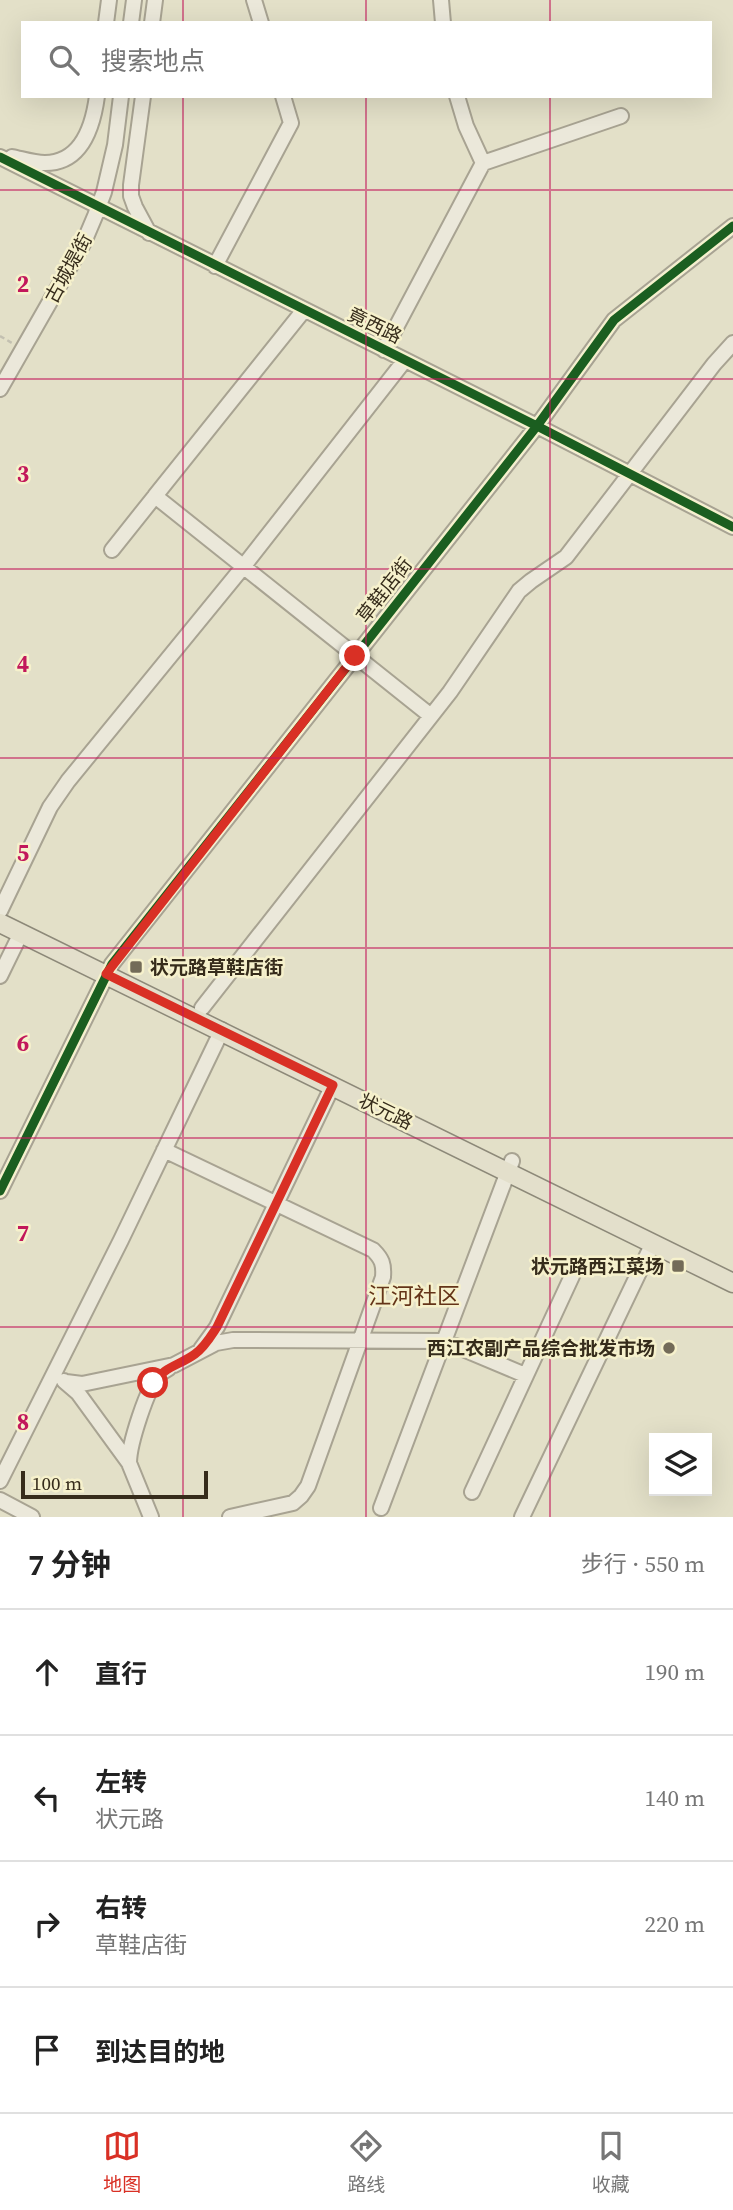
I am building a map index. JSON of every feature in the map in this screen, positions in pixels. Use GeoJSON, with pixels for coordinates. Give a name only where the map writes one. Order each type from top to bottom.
{"type":"FeatureCollection","features":[{"type":"Feature","properties":{"kind":"main road","name":"状元路"},"geometry":{"type":"LineString","coordinates":[[0,910],[222,1030],[333,1085],[733,1270]]}},
{"type":"Feature","properties":{"kind":"main road","name":"状元路"},"geometry":{"type":"LineString","coordinates":[[0,922],[202,1008],[733,1283]]}},
{"type":"Feature","properties":{"kind":"street"},"geometry":{"type":"LineString","coordinates":[[106,21],[109,0]]}},
{"type":"Feature","properties":{"kind":"street"},"geometry":{"type":"LineString","coordinates":[[131,21],[134,0]]}},
{"type":"Feature","properties":{"kind":"street"},"geometry":{"type":"LineString","coordinates":[[152,21],[155,0]]}},
{"type":"Feature","properties":{"kind":"street"},"geometry":{"type":"LineString","coordinates":[[254,0],[260,21]]}},
{"type":"Feature","properties":{"kind":"street"},"geometry":{"type":"LineString","coordinates":[[441,0],[443,21]]}},
{"type":"Feature","properties":{"kind":"street"},"geometry":{"type":"LineString","coordinates":[[0,156],[45,163],[61,160],[77,150],[87,137],[94,120],[97,98]]}},
{"type":"Feature","properties":{"kind":"street","name":"古城堤街"},"geometry":{"type":"LineString","coordinates":[[0,389],[84,242],[99,207],[115,145],[121,98]]}},
{"type":"Feature","properties":{"kind":"street"},"geometry":{"type":"LineString","coordinates":[[143,98],[131,196],[149,233]]}},
{"type":"Feature","properties":{"kind":"street"},"geometry":{"type":"LineString","coordinates":[[215,266],[291,123],[284,98]]}},
{"type":"Feature","properties":{"kind":"street"},"geometry":{"type":"LineString","coordinates":[[458,98],[466,126],[483,163]]}},
{"type":"Feature","properties":{"kind":"street"},"geometry":{"type":"LineString","coordinates":[[384,350],[483,163],[621,116]]}},
{"type":"Feature","properties":{"kind":"street","name":"竟西路"},"geometry":{"type":"LineString","coordinates":[[0,156],[149,233],[537,425],[733,527]]}},
{"type":"Feature","properties":{"kind":"street","name":"草鞋店街"},"geometry":{"type":"LineString","coordinates":[[0,1191],[109,969],[537,425],[614,320],[733,226]]}},
{"type":"Feature","properties":{"kind":"street"},"geometry":{"type":"LineString","coordinates":[[112,550],[304,310]]}},
{"type":"Feature","properties":{"kind":"street"},"geometry":{"type":"LineString","coordinates":[[202,1008],[431,716],[519,591],[566,557],[733,342]]}},
{"type":"Feature","properties":{"kind":"street"},"geometry":{"type":"LineString","coordinates":[[0,910],[50,807],[68,781],[243,567],[405,360]]}},
{"type":"Feature","properties":{"kind":"street"},"geometry":{"type":"LineString","coordinates":[[155,496],[431,716]]}},
{"type":"Feature","properties":{"kind":"street"},"geometry":{"type":"LineString","coordinates":[[0,976],[21,933]]}},
{"type":"Feature","properties":{"kind":"street"},"geometry":{"type":"LineString","coordinates":[[0,1481],[60,1378],[222,1030]]}},
{"type":"Feature","properties":{"kind":"street"},"geometry":{"type":"LineString","coordinates":[[194,1354],[206,1344],[217,1327],[333,1085]]}},
{"type":"Feature","properties":{"kind":"street"},"geometry":{"type":"LineString","coordinates":[[164,1150],[373,1250],[381,1258],[384,1267],[383,1277],[308,1486],[293,1503],[230,1517]]}},
{"type":"Feature","properties":{"kind":"street"},"geometry":{"type":"LineString","coordinates":[[381,1508],[510,1166]]}},
{"type":"Feature","properties":{"kind":"street"},"geometry":{"type":"LineString","coordinates":[[522,1517],[653,1243]]}},
{"type":"Feature","properties":{"kind":"street"},"geometry":{"type":"LineString","coordinates":[[472,1492],[572,1276]]}},
{"type":"Feature","properties":{"kind":"street"},"geometry":{"type":"LineString","coordinates":[[129,1463],[131,1443],[153,1383],[159,1374],[216,1343],[233,1340],[444,1341],[525,1375]]}},
{"type":"Feature","properties":{"kind":"street"},"geometry":{"type":"LineString","coordinates":[[60,1378],[82,1384],[174,1365]]}},
{"type":"Feature","properties":{"kind":"street"},"geometry":{"type":"LineString","coordinates":[[60,1378],[78,1393],[129,1463],[151,1517]]}},
{"type":"Feature","properties":{"kind":"street"},"geometry":{"type":"LineString","coordinates":[[0,1500],[32,1517]]}},
{"type":"Feature","properties":{"kind":"cycle path"},"geometry":{"type":"LineString","coordinates":[[0,157],[733,527]]}},
{"type":"Feature","properties":{"kind":"cycle path"},"geometry":{"type":"LineString","coordinates":[[0,1191],[112,964],[537,426],[614,320],[733,226]]}},
{"type":"Feature","properties":{"kind":"place","name":"状元路草鞋店街"},"geometry":{"type":"Point","coordinates":[136,967]}},
{"type":"Feature","properties":{"kind":"place","name":"状元路西江菜场"},"geometry":{"type":"Point","coordinates":[678,1266]}},
{"type":"Feature","properties":{"kind":"place","name":"西江农副产品综合批发市场"},"geometry":{"type":"Point","coordinates":[669,1348]}},
{"type":"Feature","properties":{"kind":"district","name":"江河社区"},"geometry":{"type":"Point","coordinates":[414,1296]}},
{"type":"Feature","properties":{"kind":"route"},"geometry":{"type":"LineString","coordinates":[[153,1383],[159,1374],[206,1344],[217,1327],[333,1085],[106,974],[355,656]]}}]}
